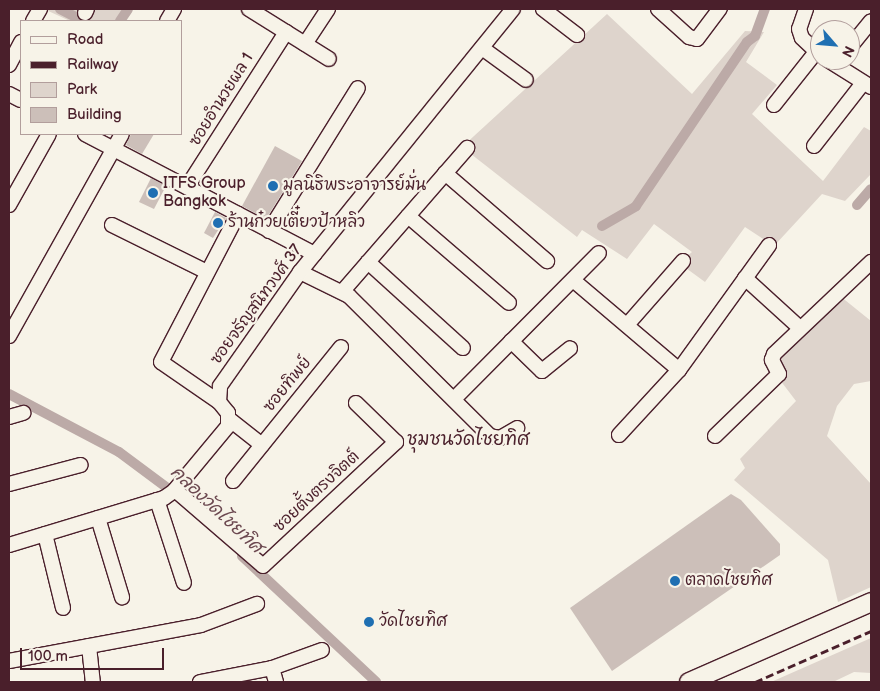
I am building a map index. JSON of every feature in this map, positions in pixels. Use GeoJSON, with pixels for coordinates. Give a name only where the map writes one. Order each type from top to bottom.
{"type":"FeatureCollection","features":[{"type":"Feature","properties":{"kind":"main road"},"geometry":{"type":"LineString","coordinates":[[689,682],[871,602]]}},
{"type":"Feature","properties":{"kind":"street"},"geometry":{"type":"LineString","coordinates":[[34,20],[40,9]]}},
{"type":"Feature","properties":{"kind":"street"},"geometry":{"type":"LineString","coordinates":[[168,20],[174,9]]}},
{"type":"Feature","properties":{"kind":"street"},"geometry":{"type":"LineString","coordinates":[[249,9],[265,13],[286,32],[329,60]]}},
{"type":"Feature","properties":{"kind":"street"},"geometry":{"type":"LineString","coordinates":[[305,44],[328,9]]}},
{"type":"Feature","properties":{"kind":"street","name":"ซอยจรัญสนิทวงศ์ 37"},"geometry":{"type":"LineString","coordinates":[[218,402],[220,386],[300,272],[513,9]]}},
{"type":"Feature","properties":{"kind":"street"},"geometry":{"type":"LineString","coordinates":[[543,9],[577,35]]}},
{"type":"Feature","properties":{"kind":"street"},"geometry":{"type":"LineString","coordinates":[[658,9],[689,37],[697,39],[720,9]]}},
{"type":"Feature","properties":{"kind":"street"},"geometry":{"type":"LineString","coordinates":[[806,9],[799,30],[810,47]]}},
{"type":"Feature","properties":{"kind":"street"},"geometry":{"type":"LineString","coordinates":[[860,35],[871,21]]}},
{"type":"Feature","properties":{"kind":"street","name":"ซอยอำนวยผล 1"},"geometry":{"type":"LineString","coordinates":[[187,188],[286,32]]}},
{"type":"Feature","properties":{"kind":"street"},"geometry":{"type":"LineString","coordinates":[[9,64],[20,44]]}},
{"type":"Feature","properties":{"kind":"street"},"geometry":{"type":"LineString","coordinates":[[482,48],[526,80]]}},
{"type":"Feature","properties":{"kind":"street"},"geometry":{"type":"LineString","coordinates":[[774,105],[814,70]]}},
{"type":"Feature","properties":{"kind":"street"},"geometry":{"type":"LineString","coordinates":[[814,146],[867,85],[845,70]]}},
{"type":"Feature","properties":{"kind":"street"},"geometry":{"type":"LineString","coordinates":[[269,231],[358,88]]}},
{"type":"Feature","properties":{"kind":"street"},"geometry":{"type":"LineString","coordinates":[[9,204],[48,135]]}},
{"type":"Feature","properties":{"kind":"street"},"geometry":{"type":"LineString","coordinates":[[87,135],[315,254]]}},
{"type":"Feature","properties":{"kind":"street"},"geometry":{"type":"LineString","coordinates":[[9,336],[121,135]]}},
{"type":"Feature","properties":{"kind":"street"},"geometry":{"type":"LineString","coordinates":[[342,292],[467,148]]}},
{"type":"Feature","properties":{"kind":"street"},"geometry":{"type":"LineString","coordinates":[[445,173],[547,262]]}},
{"type":"Feature","properties":{"kind":"street"},"geometry":{"type":"LineString","coordinates":[[238,214],[161,362],[218,402],[229,419],[262,445]]}},
{"type":"Feature","properties":{"kind":"street"},"geometry":{"type":"LineString","coordinates":[[408,216],[509,303]]}},
{"type":"Feature","properties":{"kind":"street"},"geometry":{"type":"LineString","coordinates":[[112,225],[207,272]]}},
{"type":"Feature","properties":{"kind":"street"},"geometry":{"type":"LineString","coordinates":[[619,436],[679,370],[769,245]]}},
{"type":"Feature","properties":{"kind":"street"},"geometry":{"type":"LineString","coordinates":[[455,398],[599,253]]}},
{"type":"Feature","properties":{"kind":"street"},"geometry":{"type":"LineString","coordinates":[[626,326],[684,261]]}},
{"type":"Feature","properties":{"kind":"street"},"geometry":{"type":"LineString","coordinates":[[368,262],[463,348]]}},
{"type":"Feature","properties":{"kind":"street"},"geometry":{"type":"LineString","coordinates":[[715,436],[779,374],[772,357],[800,328],[871,262]]}},
{"type":"Feature","properties":{"kind":"street"},"geometry":{"type":"LineString","coordinates":[[300,272],[342,292],[455,398],[495,439],[517,428]]}},
{"type":"Feature","properties":{"kind":"street"},"geometry":{"type":"LineString","coordinates":[[746,278],[800,328]]}},
{"type":"Feature","properties":{"kind":"street"},"geometry":{"type":"LineString","coordinates":[[573,280],[679,370]]}},
{"type":"Feature","properties":{"kind":"street"},"geometry":{"type":"LineString","coordinates":[[511,341],[542,371],[570,348]]}},
{"type":"Feature","properties":{"kind":"street","name":"ซอยทิพย์"},"geometry":{"type":"LineString","coordinates":[[234,481],[341,347]]}},
{"type":"Feature","properties":{"kind":"street","name":"ซอยตั้งตรงจิตต์"},"geometry":{"type":"LineString","coordinates":[[167,495],[263,566],[396,442],[356,403]]}},
{"type":"Feature","properties":{"kind":"street"},"geometry":{"type":"LineString","coordinates":[[9,417],[23,413]]}},
{"type":"Feature","properties":{"kind":"street"},"geometry":{"type":"LineString","coordinates":[[9,545],[167,495],[228,426],[229,419]]}},
{"type":"Feature","properties":{"kind":"street"},"geometry":{"type":"LineString","coordinates":[[9,484],[81,465]]}},
{"type":"Feature","properties":{"kind":"street"},"geometry":{"type":"LineString","coordinates":[[167,495],[184,583]]}},
{"type":"Feature","properties":{"kind":"street"},"geometry":{"type":"LineString","coordinates":[[98,518],[122,597]]}},
{"type":"Feature","properties":{"kind":"street"},"geometry":{"type":"LineString","coordinates":[[45,534],[63,608]]}},
{"type":"Feature","properties":{"kind":"street"},"geometry":{"type":"LineString","coordinates":[[9,660],[201,625],[257,604]]}},
{"type":"Feature","properties":{"kind":"street"},"geometry":{"type":"LineString","coordinates":[[89,646],[93,682]]}},
{"type":"Feature","properties":{"kind":"street"},"geometry":{"type":"LineString","coordinates":[[200,682],[272,668],[322,650]]}},
{"type":"Feature","properties":{"kind":"street"},"geometry":{"type":"LineString","coordinates":[[272,668],[276,682]]}},
{"type":"Feature","properties":{"kind":"green space"},"geometry":{"type":"Polygon","coordinates":[[[44,9],[126,9],[120,20],[68,20],[44,9]]]}},
{"type":"Feature","properties":{"kind":"green space"},"geometry":{"type":"Polygon","coordinates":[[[607,14],[692,94],[745,31],[764,32],[746,62],[777,85],[752,114],[823,181],[864,127],[871,131],[871,174],[845,201],[822,194],[774,246],[745,227],[705,282],[679,263],[692,252],[654,224],[627,259],[582,230],[577,237],[462,147],[607,14]]]}},
{"type":"Feature","properties":{"kind":"green space"},"geometry":{"type":"Polygon","coordinates":[[[840,296],[871,321],[871,381],[854,384],[837,406],[827,436],[871,484],[871,587],[838,602],[828,560],[734,480],[745,468],[740,459],[796,401],[767,363],[840,296]]]}},
{"type":"Feature","properties":{"kind":"green space"},"geometry":{"type":"Polygon","coordinates":[[[871,638],[871,673],[854,672],[833,682],[771,682],[871,638]]]}},
{"type":"Feature","properties":{"kind":"building"},"geometry":{"type":"Polygon","coordinates":[[[131,135],[153,135],[142,154],[126,145],[131,135]]]}},
{"type":"Feature","properties":{"kind":"building","name":"มูลนิธิพระอาจารย์มั่น"},"geometry":{"type":"Polygon","coordinates":[[[275,146],[302,161],[266,219],[242,206],[275,146]]]}},
{"type":"Feature","properties":{"kind":"building","name":"ITFS Group Bangkok"},"geometry":{"type":"Polygon","coordinates":[[[151,178],[166,186],[154,209],[139,202],[151,178]]]}},
{"type":"Feature","properties":{"kind":"building","name":"ร้านก๋วยเตี๋ยวป้าหลิว"},"geometry":{"type":"Polygon","coordinates":[[[215,212],[226,218],[213,238],[204,233],[215,212]]]}},
{"type":"Feature","properties":{"kind":"building","name":"ตลาดไชยทิศ"},"geometry":{"type":"Polygon","coordinates":[[[731,494],[741,500],[780,544],[780,555],[612,671],[570,608],[731,494]]]}},
{"type":"Feature","properties":{"kind":"waterway","name":"คลองวัดไชยทิศ"},"geometry":{"type":"LineString","coordinates":[[60,9],[82,20]]}},
{"type":"Feature","properties":{"kind":"waterway","name":"คลองวัดไชยทิศ"},"geometry":{"type":"LineString","coordinates":[[121,20],[128,9]]}},
{"type":"Feature","properties":{"kind":"waterway"},"geometry":{"type":"LineString","coordinates":[[602,226],[636,206],[747,42],[755,36],[765,9]]}},
{"type":"Feature","properties":{"kind":"waterway"},"geometry":{"type":"LineString","coordinates":[[857,205],[871,189]]}},
{"type":"Feature","properties":{"kind":"waterway","name":"คลองวัดไชยทิศ"},"geometry":{"type":"LineString","coordinates":[[9,394],[119,452],[177,495]]}},
{"type":"Feature","properties":{"kind":"waterway","name":"คลองวัดไชยทิศ"},"geometry":{"type":"LineString","coordinates":[[242,556],[376,682]]}},
{"type":"Feature","properties":{"kind":"railway"},"geometry":{"type":"LineString","coordinates":[[755,682],[871,631]]}},
{"type":"Feature","properties":{"kind":"place","name":"มูลนิธิพระอาจารย์มั่น"},"geometry":{"type":"Point","coordinates":[273,186]}},
{"type":"Feature","properties":{"kind":"place","name":"ITFS Group Bangkok"},"geometry":{"type":"Point","coordinates":[153,193]}},
{"type":"Feature","properties":{"kind":"place","name":"ร้านก๋วยเตี๋ยวป้าหลิว"},"geometry":{"type":"Point","coordinates":[218,223]}},
{"type":"Feature","properties":{"kind":"place","name":"ตลาดไชยทิศ"},"geometry":{"type":"Point","coordinates":[675,581]}},
{"type":"Feature","properties":{"kind":"place","name":"วัดไชยทิศ"},"geometry":{"type":"Point","coordinates":[369,622]}},
{"type":"Feature","properties":{"kind":"district","name":"ชุมชนวัดไชยทิศ"},"geometry":{"type":"Point","coordinates":[468,440]}}]}
